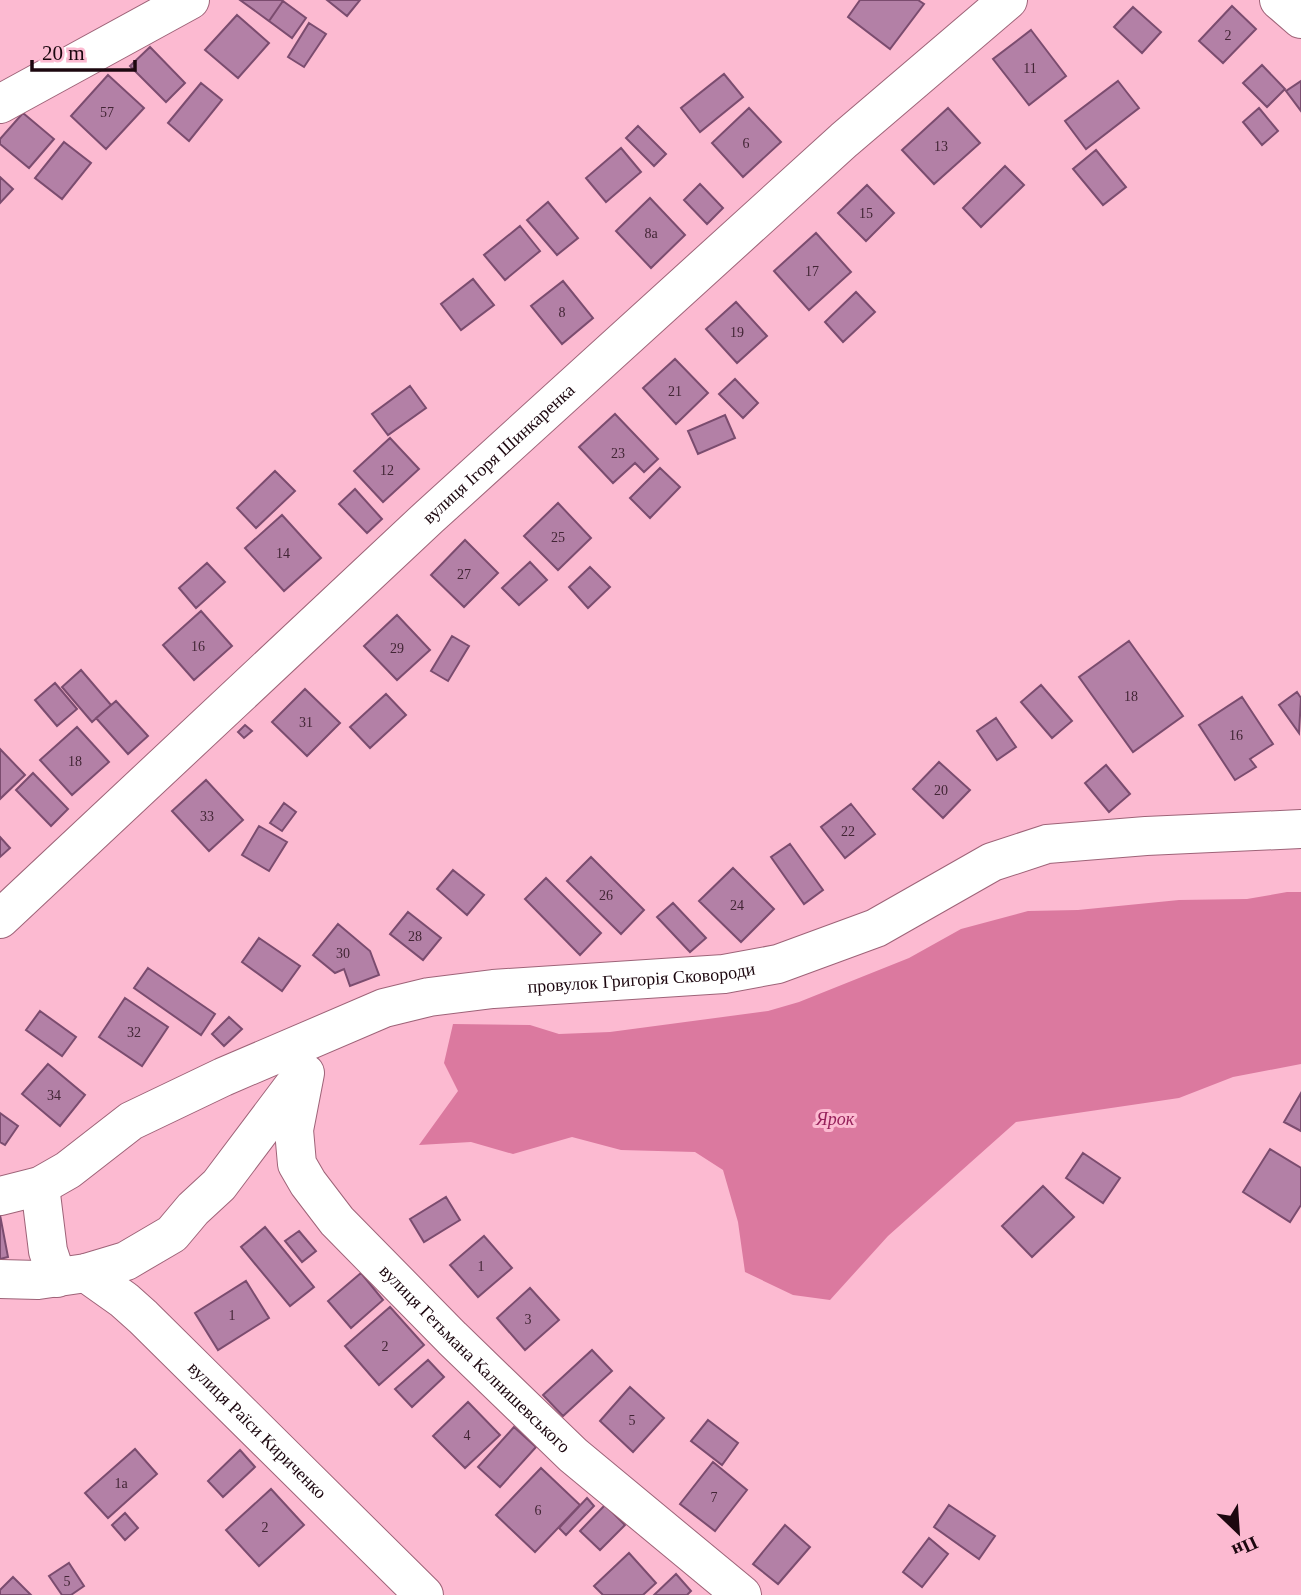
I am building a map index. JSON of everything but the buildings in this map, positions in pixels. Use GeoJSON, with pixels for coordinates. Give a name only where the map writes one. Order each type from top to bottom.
{"type":"FeatureCollection","features":[{"type":"Feature","properties":{"kind":"street"},"geometry":{"type":"LineString","coordinates":[[7,91],[190,0]]}},
{"type":"Feature","properties":{"kind":"street","name":"вулиця Ігоря Шинкаренка"},"geometry":{"type":"LineString","coordinates":[[0,919],[429,517],[844,140],[1008,0]]}},
{"type":"Feature","properties":{"kind":"street"},"geometry":{"type":"LineString","coordinates":[[1279,0],[1301,19]]}},
{"type":"Feature","properties":{"kind":"street","name":"провулок Григорія Сковороди"},"geometry":{"type":"LineString","coordinates":[[0,1196],[40,1186],[68,1170],[131,1121],[223,1077],[384,1008],[429,997],[493,989],[724,974],[778,964],[876,928],[992,862],[1047,844],[1146,836],[1301,829]]}},
{"type":"Feature","properties":{"kind":"street"},"geometry":{"type":"LineString","coordinates":[[0,1279],[38,1280],[126,1261],[172,1234],[193,1209],[219,1185],[304,1073],[349,1022]]}},
{"type":"Feature","properties":{"kind":"street","name":"вулиця Гетьмана Калнишевського"},"geometry":{"type":"LineString","coordinates":[[304,1073],[294,1129],[298,1164],[308,1184],[337,1221],[452,1338],[573,1455],[742,1595]]}},
{"type":"Feature","properties":{"kind":"street"},"geometry":{"type":"LineString","coordinates":[[40,1186],[48,1251],[71,1275]]}},
{"type":"Feature","properties":{"kind":"street","name":"вулиця Раїси Кириченко"},"geometry":{"type":"LineString","coordinates":[[71,1275],[124,1300],[143,1317],[424,1595]]}},
{"type":"Feature","properties":{"kind":"green space","name":"Ярок"},"geometry":{"type":"Polygon","coordinates":[[[1301,892],[1301,1064],[1233,1077],[1179,1098],[1016,1122],[888,1236],[830,1300],[793,1295],[745,1272],[738,1222],[723,1170],[695,1152],[621,1150],[572,1137],[513,1154],[471,1142],[419,1145],[458,1091],[444,1063],[453,1024],[530,1025],[559,1034],[610,1032],[768,1011],[799,1002],[909,958],[961,929],[1028,911],[1078,910],[1179,900],[1247,899],[1301,892]]]}}]}
